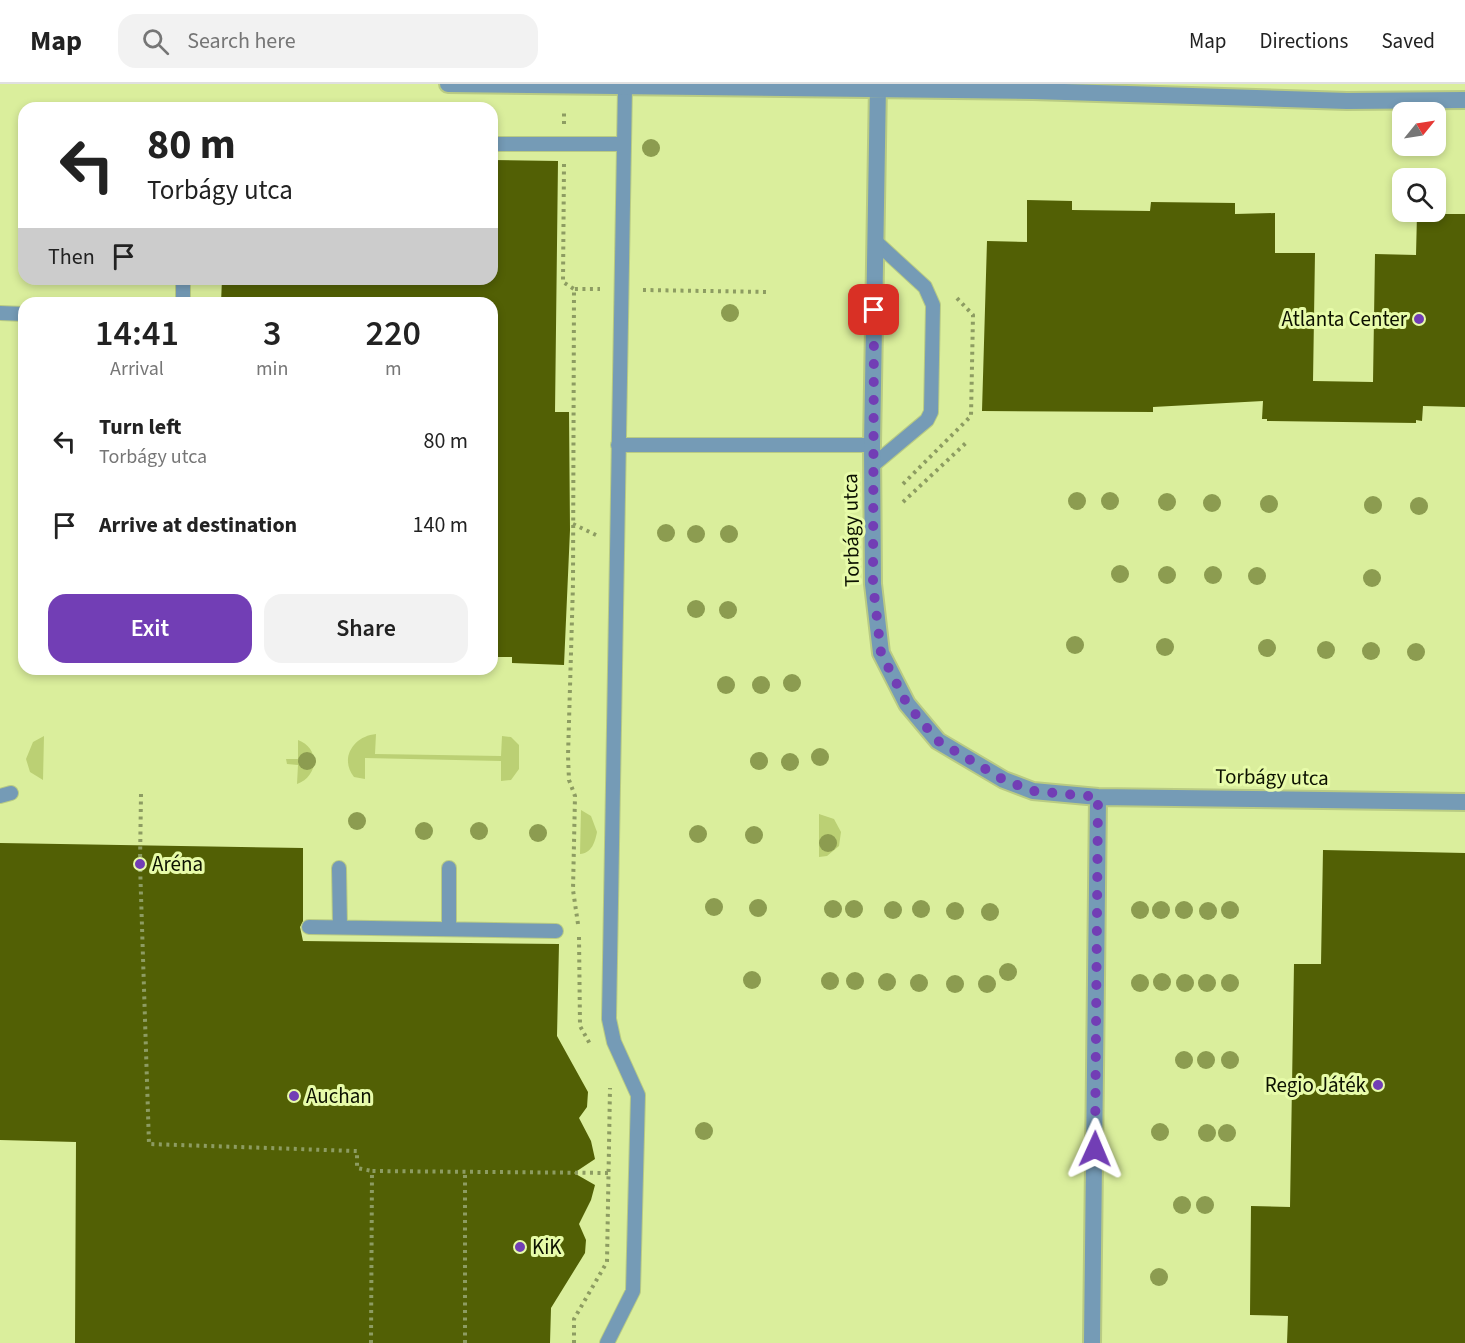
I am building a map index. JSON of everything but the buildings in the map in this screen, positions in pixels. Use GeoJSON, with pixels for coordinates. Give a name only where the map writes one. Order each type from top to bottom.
{"type":"FeatureCollection","features":[{"type":"Feature","properties":{"kind":"street"},"geometry":{"type":"LineString","coordinates":[[448,84],[1033,88],[1347,101],[1465,100]]}},
{"type":"Feature","properties":{"kind":"street","name":"Torbágy utca"},"geometry":{"type":"LineString","coordinates":[[878,87],[872,446],[873,584],[881,653],[907,704],[938,741],[1004,780],[1033,791],[1098,797],[1465,802]]}},
{"type":"Feature","properties":{"kind":"street"},"geometry":{"type":"LineString","coordinates":[[1092,1343],[1098,797]]}},
{"type":"Feature","properties":{"kind":"lane"},"geometry":{"type":"LineString","coordinates":[[607,1343],[633,1291],[638,1095],[614,1042],[609,1019],[622,144],[625,87]]}},
{"type":"Feature","properties":{"kind":"lane"},"geometry":{"type":"LineString","coordinates":[[498,144],[622,144]]}},
{"type":"Feature","properties":{"kind":"lane"},"geometry":{"type":"LineString","coordinates":[[872,466],[927,420],[933,405],[933,305],[930,296],[925,287],[876,242]]}},
{"type":"Feature","properties":{"kind":"lane"},"geometry":{"type":"LineString","coordinates":[[0,314],[18,314]]}},
{"type":"Feature","properties":{"kind":"lane"},"geometry":{"type":"LineString","coordinates":[[618,445],[872,446]]}},
{"type":"Feature","properties":{"kind":"lane"},"geometry":{"type":"LineString","coordinates":[[339,868],[340,927]]}},
{"type":"Feature","properties":{"kind":"lane"},"geometry":{"type":"LineString","coordinates":[[448,929],[449,868]]}},
{"type":"Feature","properties":{"kind":"lane"},"geometry":{"type":"LineString","coordinates":[[309,927],[556,931]]}},
{"type":"Feature","properties":{"kind":"path"},"geometry":{"type":"LineString","coordinates":[[564,109],[563,282],[574,290],[769,292]]}},
{"type":"Feature","properties":{"kind":"path"},"geometry":{"type":"LineString","coordinates":[[574,290],[573,584],[568,697],[568,761],[569,780],[575,796],[573,890],[578,927],[580,1026],[595,1052]]}},
{"type":"Feature","properties":{"kind":"path"},"geometry":{"type":"LineString","coordinates":[[903,502],[968,441]]}},
{"type":"Feature","properties":{"kind":"path"},"geometry":{"type":"LineString","coordinates":[[141,794],[140,864],[149,1144],[357,1151],[357,1168],[372,1171],[608,1173]]}},
{"type":"Feature","properties":{"kind":"path"},"geometry":{"type":"LineString","coordinates":[[574,1343],[574,1319],[607,1262],[610,1079]]}},
{"type":"Feature","properties":{"kind":"path"},"geometry":{"type":"LineString","coordinates":[[371,1343],[372,1171]]}},
{"type":"Feature","properties":{"kind":"path"},"geometry":{"type":"LineString","coordinates":[[465,1172],[465,1343]]}},
{"type":"Feature","properties":{"kind":"green space"},"geometry":{"type":"Polygon","coordinates":[[[376,734],[375,754],[501,756],[502,736],[511,737],[519,745],[519,769],[511,780],[501,781],[501,761],[365,758],[365,779],[354,777],[348,763],[351,749],[361,739],[376,734]]]}},
{"type":"Feature","properties":{"kind":"green space"},"geometry":{"type":"Polygon","coordinates":[[[44,736],[43,780],[30,772],[26,759],[33,742],[44,736]]]}},
{"type":"Feature","properties":{"kind":"green space"},"geometry":{"type":"Polygon","coordinates":[[[298,740],[310,749],[314,762],[310,775],[297,784],[298,765],[287,764],[286,759],[298,759],[298,740]]]}},
{"type":"Feature","properties":{"kind":"green space"},"geometry":{"type":"Polygon","coordinates":[[[581,810],[591,816],[597,832],[590,849],[580,854],[581,810]]]}},
{"type":"Feature","properties":{"kind":"green space"},"geometry":{"type":"Polygon","coordinates":[[[819,814],[834,819],[841,832],[839,846],[827,856],[819,857],[819,814]]]}},
{"type":"Feature","properties":{"kind":"place","name":"Atlanta Center"},"geometry":{"type":"Point","coordinates":[1419,319]}},
{"type":"Feature","properties":{"kind":"place","name":"Aréna"},"geometry":{"type":"Point","coordinates":[140,864]}},
{"type":"Feature","properties":{"kind":"place","name":"Regio Játék"},"geometry":{"type":"Point","coordinates":[1378,1085]}},
{"type":"Feature","properties":{"kind":"place","name":"Auchan"},"geometry":{"type":"Point","coordinates":[294,1096]}},
{"type":"Feature","properties":{"kind":"place","name":"KiK"},"geometry":{"type":"Point","coordinates":[520,1247]}},
{"type":"Feature","properties":{"kind":"route"},"geometry":{"type":"LineString","coordinates":[[874,310],[873,584],[881,653],[907,704],[938,741],[1004,780],[1033,791],[1098,797],[1095,1149]]}}]}
